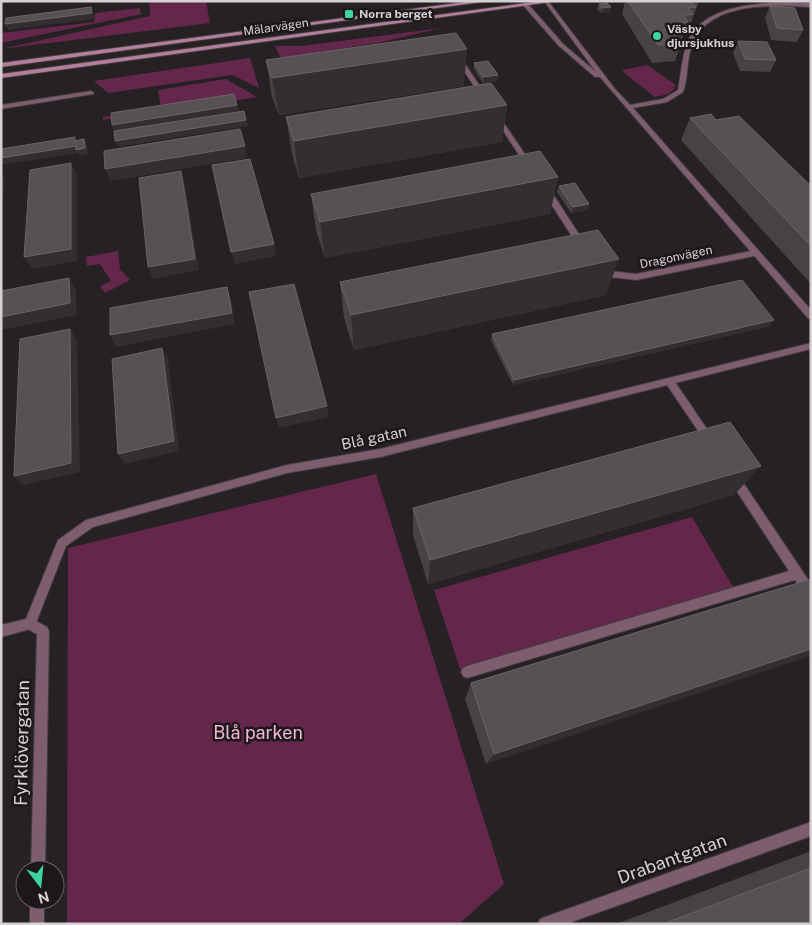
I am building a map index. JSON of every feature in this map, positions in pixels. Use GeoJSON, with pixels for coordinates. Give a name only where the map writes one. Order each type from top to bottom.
{"type":"FeatureCollection","features":[{"type":"Feature","properties":{"kind":"main road","name":"Mälarvägen"},"geometry":{"type":"LineString","coordinates":[[1,65],[486,1]]}},
{"type":"Feature","properties":{"kind":"main road","name":"Mälarvägen"},"geometry":{"type":"LineString","coordinates":[[1,76],[525,3],[555,1]]}},
{"type":"Feature","properties":{"kind":"street"},"geometry":{"type":"LineString","coordinates":[[546,2],[613,90]]}},
{"type":"Feature","properties":{"kind":"street"},"geometry":{"type":"LineString","coordinates":[[525,3],[561,45],[629,106],[811,316]]}},
{"type":"Feature","properties":{"kind":"street"},"geometry":{"type":"LineString","coordinates":[[629,106],[665,101],[681,91],[692,39],[702,26],[715,17],[753,6],[782,3],[811,5]]}},
{"type":"Feature","properties":{"kind":"street"},"geometry":{"type":"LineString","coordinates":[[456,55],[489,104]]}},
{"type":"Feature","properties":{"kind":"street"},"geometry":{"type":"LineString","coordinates":[[1,107],[91,93]]}},
{"type":"Feature","properties":{"kind":"street"},"geometry":{"type":"LineString","coordinates":[[494,112],[532,170]]}},
{"type":"Feature","properties":{"kind":"street"},"geometry":{"type":"LineString","coordinates":[[543,187],[586,251]]}},
{"type":"Feature","properties":{"kind":"street","name":"Dragonvägen"},"geometry":{"type":"LineString","coordinates":[[596,266],[601,273],[636,278],[756,253]]}},
{"type":"Feature","properties":{"kind":"street","name":"Blå gatan"},"geometry":{"type":"LineString","coordinates":[[30,624],[62,543],[90,523],[287,469],[380,453],[811,346]]}},
{"type":"Feature","properties":{"kind":"street"},"geometry":{"type":"LineString","coordinates":[[670,382],[716,451]]}},
{"type":"Feature","properties":{"kind":"street"},"geometry":{"type":"LineString","coordinates":[[727,468],[811,594]]}},
{"type":"Feature","properties":{"kind":"street"},"geometry":{"type":"LineString","coordinates":[[468,672],[797,574]]}},
{"type":"Feature","properties":{"kind":"street"},"geometry":{"type":"LineString","coordinates":[[1,631],[30,624]]}},
{"type":"Feature","properties":{"kind":"street","name":"Fyrklövergatan"},"geometry":{"type":"LineString","coordinates":[[30,624],[43,631],[38,860]]}},
{"type":"Feature","properties":{"kind":"street","name":"Drabantgatan"},"geometry":{"type":"LineString","coordinates":[[545,924],[811,829]]}},
{"type":"Feature","properties":{"kind":"street"},"geometry":{"type":"LineString","coordinates":[[37,924],[38,910]]}},
{"type":"Feature","properties":{"kind":"green space"},"geometry":{"type":"Polygon","coordinates":[[[149,1],[206,1],[210,23],[1,49],[150,16],[149,1]]]}},
{"type":"Feature","properties":{"kind":"green space"},"geometry":{"type":"Polygon","coordinates":[[[140,8],[141,14],[1,43],[1,33],[94,22],[95,13],[140,8]]]}},
{"type":"Feature","properties":{"kind":"green space"},"geometry":{"type":"Polygon","coordinates":[[[441,28],[382,42],[283,58],[280,57],[275,46],[302,46],[441,28]]]}},
{"type":"Feature","properties":{"kind":"green space"},"geometry":{"type":"Polygon","coordinates":[[[250,58],[259,88],[232,75],[108,93],[94,81],[250,58]]]}},
{"type":"Feature","properties":{"kind":"green space"},"geometry":{"type":"Polygon","coordinates":[[[647,65],[676,85],[672,91],[654,97],[622,70],[647,65]]]}},
{"type":"Feature","properties":{"kind":"green space"},"geometry":{"type":"Polygon","coordinates":[[[226,79],[257,97],[103,120],[103,117],[161,108],[158,90],[226,79]]]}},
{"type":"Feature","properties":{"kind":"green space"},"geometry":{"type":"Polygon","coordinates":[[[118,251],[120,269],[130,280],[105,293],[100,286],[111,281],[100,264],[87,266],[86,257],[118,251]]]}},
{"type":"Feature","properties":{"kind":"green space","name":"Blå parken"},"geometry":{"type":"Polygon","coordinates":[[[376,474],[504,884],[459,924],[67,924],[68,548],[376,474]]]}},
{"type":"Feature","properties":{"kind":"green space"},"geometry":{"type":"Polygon","coordinates":[[[692,517],[736,592],[462,675],[434,590],[692,517]]]}},
{"type":"Feature","properties":{"kind":"building"},"geometry":{"type":"Polygon","coordinates":[[[628,1],[699,1],[691,2],[696,7],[688,8],[693,14],[683,15],[688,22],[676,23],[682,31],[672,32],[681,44],[658,45],[628,1]]]}},
{"type":"Feature","properties":{"kind":"building"},"geometry":{"type":"Polygon","coordinates":[[[607,3],[611,7],[602,8],[599,4],[607,3]]]}},
{"type":"Feature","properties":{"kind":"building"},"geometry":{"type":"Polygon","coordinates":[[[770,6],[795,8],[803,30],[777,28],[770,6]]]}},
{"type":"Feature","properties":{"kind":"building"},"geometry":{"type":"Polygon","coordinates":[[[91,7],[92,13],[5,24],[6,18],[91,7]]]}},
{"type":"Feature","properties":{"kind":"building"},"geometry":{"type":"Polygon","coordinates":[[[456,33],[467,49],[272,78],[266,60],[456,33]]]}},
{"type":"Feature","properties":{"kind":"building"},"geometry":{"type":"Polygon","coordinates":[[[738,41],[767,42],[776,60],[745,59],[738,41]]]}},
{"type":"Feature","properties":{"kind":"building"},"geometry":{"type":"Polygon","coordinates":[[[488,61],[498,75],[483,77],[474,63],[488,61]]]}},
{"type":"Feature","properties":{"kind":"building"},"geometry":{"type":"Polygon","coordinates":[[[491,83],[507,105],[294,141],[286,117],[491,83]]]}},
{"type":"Feature","properties":{"kind":"building"},"geometry":{"type":"Polygon","coordinates":[[[234,94],[237,105],[112,125],[111,113],[234,94]]]}},
{"type":"Feature","properties":{"kind":"building"},"geometry":{"type":"Polygon","coordinates":[[[244,111],[246,120],[115,141],[114,131],[244,111]]]}},
{"type":"Feature","properties":{"kind":"building"},"geometry":{"type":"Polygon","coordinates":[[[711,114],[716,120],[739,116],[811,186],[811,246],[690,118],[711,114]]]}},
{"type":"Feature","properties":{"kind":"building"},"geometry":{"type":"Polygon","coordinates":[[[240,129],[245,146],[105,169],[104,151],[240,129]]]}},
{"type":"Feature","properties":{"kind":"building"},"geometry":{"type":"Polygon","coordinates":[[[75,137],[75,141],[84,139],[85,148],[76,150],[76,146],[1,158],[1,149],[75,137]]]}},
{"type":"Feature","properties":{"kind":"building"},"geometry":{"type":"Polygon","coordinates":[[[540,151],[558,177],[320,222],[311,194],[540,151]]]}},
{"type":"Feature","properties":{"kind":"building"},"geometry":{"type":"Polygon","coordinates":[[[250,159],[274,244],[231,252],[212,165],[250,159]]]}},
{"type":"Feature","properties":{"kind":"building"},"geometry":{"type":"Polygon","coordinates":[[[71,163],[71,249],[24,257],[30,170],[71,163]]]}},
{"type":"Feature","properties":{"kind":"building"},"geometry":{"type":"Polygon","coordinates":[[[181,171],[195,259],[148,267],[139,178],[181,171]]]}},
{"type":"Feature","properties":{"kind":"building"},"geometry":{"type":"Polygon","coordinates":[[[575,183],[589,204],[573,207],[559,186],[575,183]]]}},
{"type":"Feature","properties":{"kind":"building"},"geometry":{"type":"Polygon","coordinates":[[[598,230],[619,259],[351,315],[340,282],[598,230]]]}},
{"type":"Feature","properties":{"kind":"building"},"geometry":{"type":"Polygon","coordinates":[[[69,278],[70,303],[1,317],[1,291],[69,278]]]}},
{"type":"Feature","properties":{"kind":"building"},"geometry":{"type":"Polygon","coordinates":[[[742,280],[774,320],[514,380],[492,334],[742,280]]]}},
{"type":"Feature","properties":{"kind":"building"},"geometry":{"type":"Polygon","coordinates":[[[294,284],[327,406],[276,418],[249,292],[294,284]]]}},
{"type":"Feature","properties":{"kind":"building"},"geometry":{"type":"Polygon","coordinates":[[[227,287],[232,313],[110,335],[110,308],[227,287]]]}},
{"type":"Feature","properties":{"kind":"building"},"geometry":{"type":"Polygon","coordinates":[[[70,329],[71,463],[14,476],[20,339],[70,329]]]}},
{"type":"Feature","properties":{"kind":"building"},"geometry":{"type":"Polygon","coordinates":[[[162,348],[174,441],[118,454],[112,359],[162,348]]]}},
{"type":"Feature","properties":{"kind":"building"},"geometry":{"type":"Polygon","coordinates":[[[730,422],[761,466],[430,560],[413,508],[730,422]]]}},
{"type":"Feature","properties":{"kind":"building"},"geometry":{"type":"Polygon","coordinates":[[[811,579],[811,649],[494,754],[471,683],[811,579]]]}},
{"type":"Feature","properties":{"kind":"building"},"geometry":{"type":"Polygon","coordinates":[[[811,868],[811,924],[663,924],[811,868]]]}},
{"type":"Feature","properties":{"kind":"place","name":"Norra berget"},"geometry":{"type":"Point","coordinates":[349,14]}},
{"type":"Feature","properties":{"kind":"place","name":"Väsby djursjukhus"},"geometry":{"type":"Point","coordinates":[657,36]}}]}
